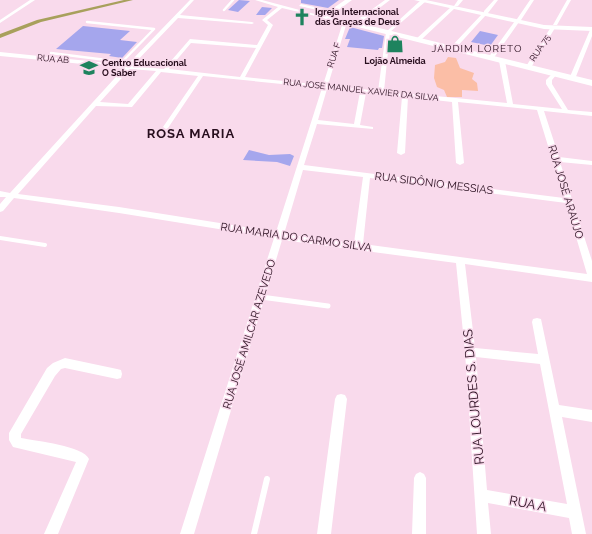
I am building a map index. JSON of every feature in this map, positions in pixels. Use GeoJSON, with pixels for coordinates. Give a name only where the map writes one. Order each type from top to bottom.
{"type":"FeatureCollection","features":[{"type":"Feature","properties":{"kind":"street"},"geometry":{"type":"LineString","coordinates":[[0,22],[33,0]]}},
{"type":"Feature","properties":{"kind":"street"},"geometry":{"type":"LineString","coordinates":[[0,209],[139,55],[192,0]]}},
{"type":"Feature","properties":{"kind":"street"},"geometry":{"type":"LineString","coordinates":[[257,0],[592,83]]}},
{"type":"Feature","properties":{"kind":"street"},"geometry":{"type":"LineString","coordinates":[[280,0],[331,12]]}},
{"type":"Feature","properties":{"kind":"street"},"geometry":{"type":"LineString","coordinates":[[324,17],[349,0]]}},
{"type":"Feature","properties":{"kind":"street"},"geometry":{"type":"LineString","coordinates":[[355,24],[388,0]]}},
{"type":"Feature","properties":{"kind":"street"},"geometry":{"type":"LineString","coordinates":[[431,0],[456,4],[469,10],[518,20],[554,26],[592,29],[572,79]]}},
{"type":"Feature","properties":{"kind":"street"},"geometry":{"type":"LineString","coordinates":[[452,49],[496,0]]}},
{"type":"Feature","properties":{"kind":"street"},"geometry":{"type":"LineString","coordinates":[[491,58],[532,0]]}},
{"type":"Feature","properties":{"kind":"street","name":"RUA 75"},"geometry":{"type":"LineString","coordinates":[[528,68],[569,0]]}},
{"type":"Feature","properties":{"kind":"street"},"geometry":{"type":"LineString","coordinates":[[381,92],[388,32],[420,1],[456,4]]}},
{"type":"Feature","properties":{"kind":"street"},"geometry":{"type":"LineString","coordinates":[[418,40],[456,4]]}},
{"type":"Feature","properties":{"kind":"street"},"geometry":{"type":"LineString","coordinates":[[242,78],[271,25],[264,19],[282,6]]}},
{"type":"Feature","properties":{"kind":"street"},"geometry":{"type":"LineString","coordinates":[[176,16],[252,24]]}},
{"type":"Feature","properties":{"kind":"street","name":"RUA F"},"geometry":{"type":"LineString","coordinates":[[324,87],[345,22]]}},
{"type":"Feature","properties":{"kind":"street"},"geometry":{"type":"LineString","coordinates":[[554,26],[592,25]]}},
{"type":"Feature","properties":{"kind":"street"},"geometry":{"type":"LineString","coordinates":[[95,104],[129,106],[190,41],[258,47]]}},
{"type":"Feature","properties":{"kind":"street","name":"RUA AB"},"geometry":{"type":"LineString","coordinates":[[0,54],[130,66]]}},
{"type":"Feature","properties":{"kind":"street"},"geometry":{"type":"LineString","coordinates":[[130,54],[139,55]]}},
{"type":"Feature","properties":{"kind":"street"},"geometry":{"type":"LineString","coordinates":[[502,61],[510,105]]}},
{"type":"Feature","properties":{"kind":"street","name":"RUA JOSE MANUEL XAVIER DA SILVA"},"geometry":{"type":"LineString","coordinates":[[130,66],[592,114]]}},
{"type":"Feature","properties":{"kind":"street"},"geometry":{"type":"LineString","coordinates":[[166,127],[202,74]]}},
{"type":"Feature","properties":{"kind":"street"},"geometry":{"type":"LineString","coordinates":[[554,74],[549,82],[566,111]]}},
{"type":"Feature","properties":{"kind":"street","name":"RUA JOSÉ AMILCAR AZEVEDO"},"geometry":{"type":"LineString","coordinates":[[187,534],[324,87]]}},
{"type":"Feature","properties":{"kind":"street"},"geometry":{"type":"LineString","coordinates":[[357,126],[363,90]]}},
{"type":"Feature","properties":{"kind":"street"},"geometry":{"type":"LineString","coordinates":[[401,153],[405,95]]}},
{"type":"Feature","properties":{"kind":"street"},"geometry":{"type":"LineString","coordinates":[[454,100],[460,163]]}},
{"type":"Feature","properties":{"kind":"street","name":"RUA JOSÉ ARAÚJO"},"geometry":{"type":"LineString","coordinates":[[540,109],[592,275]]}},
{"type":"Feature","properties":{"kind":"street"},"geometry":{"type":"LineString","coordinates":[[314,122],[371,128]]}},
{"type":"Feature","properties":{"kind":"street"},"geometry":{"type":"LineString","coordinates":[[555,159],[592,163]]}},
{"type":"Feature","properties":{"kind":"street","name":"RUA SIDÔNIO MESSIAS"},"geometry":{"type":"LineString","coordinates":[[300,167],[568,201]]}},
{"type":"Feature","properties":{"kind":"street"},"geometry":{"type":"LineString","coordinates":[[358,246],[367,175]]}},
{"type":"Feature","properties":{"kind":"street","name":"RUA MARIA DO CARMO SILVA"},"geometry":{"type":"LineString","coordinates":[[0,194],[119,210],[279,236],[592,278]]}},
{"type":"Feature","properties":{"kind":"street","name":"RUA LOURDES S. DIAS"},"geometry":{"type":"LineString","coordinates":[[460,260],[470,352],[484,534]]}},
{"type":"Feature","properties":{"kind":"street"},"geometry":{"type":"LineString","coordinates":[[537,322],[556,410],[579,534]]}},
{"type":"Feature","properties":{"kind":"street"},"geometry":{"type":"LineString","coordinates":[[470,352],[545,360]]}},
{"type":"Feature","properties":{"kind":"street"},"geometry":{"type":"LineString","coordinates":[[51,534],[83,459],[77,455],[17,443],[15,440],[15,433],[51,372],[57,366],[65,363],[117,374]]}},
{"type":"Feature","properties":{"kind":"street"},"geometry":{"type":"LineString","coordinates":[[324,534],[341,399]]}},
{"type":"Feature","properties":{"kind":"street"},"geometry":{"type":"LineString","coordinates":[[556,410],[592,416]]}},
{"type":"Feature","properties":{"kind":"street"},"geometry":{"type":"LineString","coordinates":[[419,534],[420,478]]}},
{"type":"Feature","properties":{"kind":"street","name":"RUA A"},"geometry":{"type":"LineString","coordinates":[[481,495],[575,512]]}},
{"type":"Feature","properties":{"kind":"lane"},"geometry":{"type":"LineString","coordinates":[[224,10],[233,0]]}},
{"type":"Feature","properties":{"kind":"lane"},"geometry":{"type":"LineString","coordinates":[[51,53],[121,62],[154,29],[87,22]]}},
{"type":"Feature","properties":{"kind":"lane"},"geometry":{"type":"LineString","coordinates":[[0,238],[45,245]]}},
{"type":"Feature","properties":{"kind":"lane"},"geometry":{"type":"LineString","coordinates":[[260,297],[328,306]]}},
{"type":"Feature","properties":{"kind":"lane"},"geometry":{"type":"LineString","coordinates":[[254,534],[267,479]]}},
{"type":"Feature","properties":{"kind":"shaded area"},"geometry":{"type":"Polygon","coordinates":[[[448,57],[456,58],[460,68],[474,73],[472,79],[477,83],[478,91],[462,90],[462,97],[447,97],[444,90],[437,87],[434,78],[435,65],[445,62],[448,57]]]}},
{"type":"Feature","properties":{"kind":"building"},"geometry":{"type":"Polygon","coordinates":[[[239,0],[250,1],[238,12],[228,10],[239,0]]]}},
{"type":"Feature","properties":{"kind":"building"},"geometry":{"type":"Polygon","coordinates":[[[301,0],[339,0],[328,8],[301,3],[301,0]]]}},
{"type":"Feature","properties":{"kind":"building"},"geometry":{"type":"Polygon","coordinates":[[[262,7],[272,8],[265,15],[256,15],[262,7]]]}},
{"type":"Feature","properties":{"kind":"building"},"geometry":{"type":"Polygon","coordinates":[[[83,26],[130,31],[120,40],[137,42],[122,58],[109,56],[111,54],[56,49],[83,26]]]}},
{"type":"Feature","properties":{"kind":"building"},"geometry":{"type":"Polygon","coordinates":[[[350,27],[384,36],[382,48],[379,48],[378,50],[347,47],[350,39],[345,39],[350,27]]]}},
{"type":"Feature","properties":{"kind":"building"},"geometry":{"type":"Polygon","coordinates":[[[480,31],[498,35],[490,46],[471,42],[480,31]]]}},
{"type":"Feature","properties":{"kind":"building","name":"Lojão Almeida"},"geometry":{"type":"Polygon","coordinates":[[[391,37],[401,39],[400,48],[390,48],[391,37]]]}},
{"type":"Feature","properties":{"kind":"building"},"geometry":{"type":"Polygon","coordinates":[[[249,150],[269,155],[290,154],[294,156],[290,166],[277,162],[243,160],[249,150]]]}},
{"type":"Feature","properties":{"kind":"waterway"},"geometry":{"type":"LineString","coordinates":[[0,36],[39,21],[131,0]]}},
{"type":"Feature","properties":{"kind":"place","name":"Igreja Internacional das Graças de Deus"},"geometry":{"type":"Point","coordinates":[302,17]}},
{"type":"Feature","properties":{"kind":"place","name":"Lojão Almeida"},"geometry":{"type":"Point","coordinates":[395,44]}},
{"type":"Feature","properties":{"kind":"place","name":"Centro Educacional O Saber"},"geometry":{"type":"Point","coordinates":[89,68]}},
{"type":"Feature","properties":{"kind":"district","name":"JARDIM LORETO"},"geometry":{"type":"Point","coordinates":[477,48]}},
{"type":"Feature","properties":{"kind":"district","name":"ROSA MARIA"},"geometry":{"type":"Point","coordinates":[191,133]}}]}
